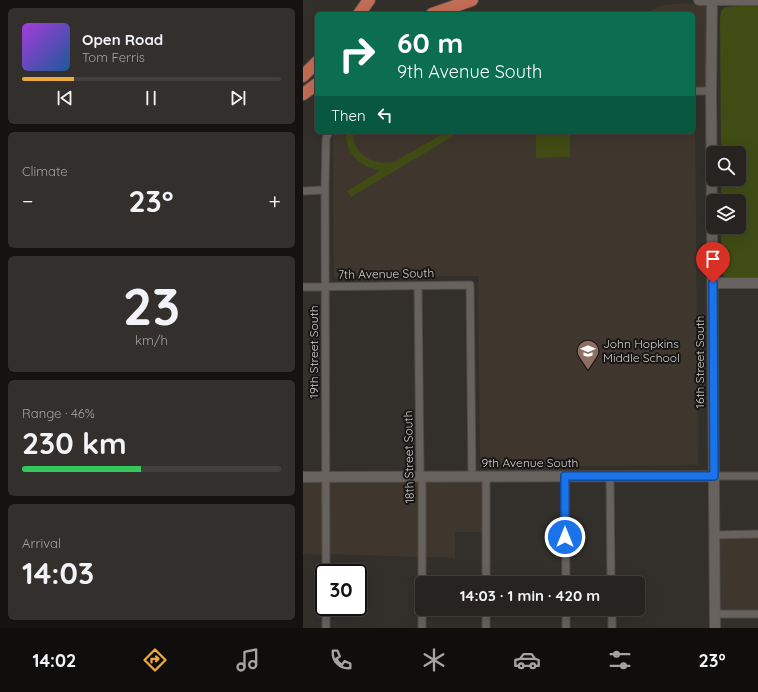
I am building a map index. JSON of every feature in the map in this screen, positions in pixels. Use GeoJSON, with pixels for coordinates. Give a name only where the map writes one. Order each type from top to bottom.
{"type":"FeatureCollection","features":[{"type":"Feature","properties":{"kind":"highway"},"geometry":{"type":"LineString","coordinates":[[438,12],[471,0]]}},
{"type":"Feature","properties":{"kind":"highway"},"geometry":{"type":"LineString","coordinates":[[303,76],[315,64]]}},
{"type":"Feature","properties":{"kind":"highway"},"geometry":{"type":"LineString","coordinates":[[303,94],[315,85]]}},
{"type":"Feature","properties":{"kind":"street"},"geometry":{"type":"LineString","coordinates":[[699,0],[758,0]]}},
{"type":"Feature","properties":{"kind":"street","name":"16th Street South"},"geometry":{"type":"LineString","coordinates":[[712,0],[711,91],[715,628]]}},
{"type":"Feature","properties":{"kind":"street"},"geometry":{"type":"LineString","coordinates":[[695,91],[711,91]]}},
{"type":"Feature","properties":{"kind":"street","name":"19th Street South"},"geometry":{"type":"LineString","coordinates":[[326,564],[325,190],[326,138],[328,134]]}},
{"type":"Feature","properties":{"kind":"street"},"geometry":{"type":"LineString","coordinates":[[303,191],[325,190]]}},
{"type":"Feature","properties":{"kind":"street"},"geometry":{"type":"LineString","coordinates":[[713,283],[758,283]]}},
{"type":"Feature","properties":{"kind":"street","name":"18th Street South"},"geometry":{"type":"LineString","coordinates":[[418,286],[420,477],[422,482],[422,628]]}},
{"type":"Feature","properties":{"kind":"street","name":"7th Avenue South"},"geometry":{"type":"LineString","coordinates":[[303,288],[470,286],[472,476]]}},
{"type":"Feature","properties":{"kind":"street"},"geometry":{"type":"LineString","coordinates":[[486,476],[486,576]]}},
{"type":"Feature","properties":{"kind":"street"},"geometry":{"type":"LineString","coordinates":[[565,476],[566,576]]}},
{"type":"Feature","properties":{"kind":"street"},"geometry":{"type":"LineString","coordinates":[[610,476],[611,576]]}},
{"type":"Feature","properties":{"kind":"street","name":"9th Avenue South"},"geometry":{"type":"LineString","coordinates":[[303,477],[758,476]]}},
{"type":"Feature","properties":{"kind":"street"},"geometry":{"type":"LineString","coordinates":[[715,535],[758,534]]}},
{"type":"Feature","properties":{"kind":"street"},"geometry":{"type":"LineString","coordinates":[[715,614],[758,614]]}},
{"type":"Feature","properties":{"kind":"street"},"geometry":{"type":"LineString","coordinates":[[326,616],[326,628]]}},
{"type":"Feature","properties":{"kind":"street"},"geometry":{"type":"LineString","coordinates":[[486,616],[486,628]]}},
{"type":"Feature","properties":{"kind":"street"},"geometry":{"type":"LineString","coordinates":[[566,616],[566,628]]}},
{"type":"Feature","properties":{"kind":"street"},"geometry":{"type":"LineString","coordinates":[[612,616],[612,628]]}},
{"type":"Feature","properties":{"kind":"shaded area"},"geometry":{"type":"Polygon","coordinates":[[[687,3],[708,4],[707,87],[695,87],[695,12],[647,12],[663,5],[687,3]]]}},
{"type":"Feature","properties":{"kind":"shaded area","name":"John Hopkins Middle School"},"geometry":{"type":"Polygon","coordinates":[[[695,102],[698,465],[480,467],[478,276],[334,277],[333,134],[695,134],[695,102]]]}},
{"type":"Feature","properties":{"kind":"shaded area"},"geometry":{"type":"Polygon","coordinates":[[[322,480],[322,554],[303,554],[303,481],[322,480]]]}},
{"type":"Feature","properties":{"kind":"shaded area"},"geometry":{"type":"Polygon","coordinates":[[[329,480],[418,480],[418,557],[329,554],[329,480]]]}},
{"type":"Feature","properties":{"kind":"shaded area"},"geometry":{"type":"Polygon","coordinates":[[[425,480],[483,480],[483,532],[455,532],[455,558],[425,557],[425,480]]]}},
{"type":"Feature","properties":{"kind":"shaded area"},"geometry":{"type":"Polygon","coordinates":[[[721,538],[758,538],[758,611],[721,611],[721,538]]]}},
{"type":"Feature","properties":{"kind":"green space"},"geometry":{"type":"Polygon","coordinates":[[[758,5],[758,279],[726,279],[721,271],[721,234],[746,234],[746,194],[721,194],[721,186],[746,186],[746,146],[721,146],[720,19],[721,11],[725,7],[758,5]]]}},
{"type":"Feature","properties":{"kind":"green space"},"geometry":{"type":"Polygon","coordinates":[[[346,134],[353,134],[356,147],[360,153],[372,160],[386,163],[394,162],[443,134],[457,134],[351,197],[347,191],[380,171],[366,166],[355,158],[348,147],[346,134]]]}},
{"type":"Feature","properties":{"kind":"green space"},"geometry":{"type":"Polygon","coordinates":[[[536,134],[570,134],[570,157],[536,158],[536,134]]]}},
{"type":"Feature","properties":{"kind":"place","name":"John Hopkins Middle School"},"geometry":{"type":"Point","coordinates":[588,370]}},
{"type":"Feature","properties":{"kind":"route"},"geometry":{"type":"LineString","coordinates":[[565,537],[565,476],[714,476],[713,283]]}}]}
